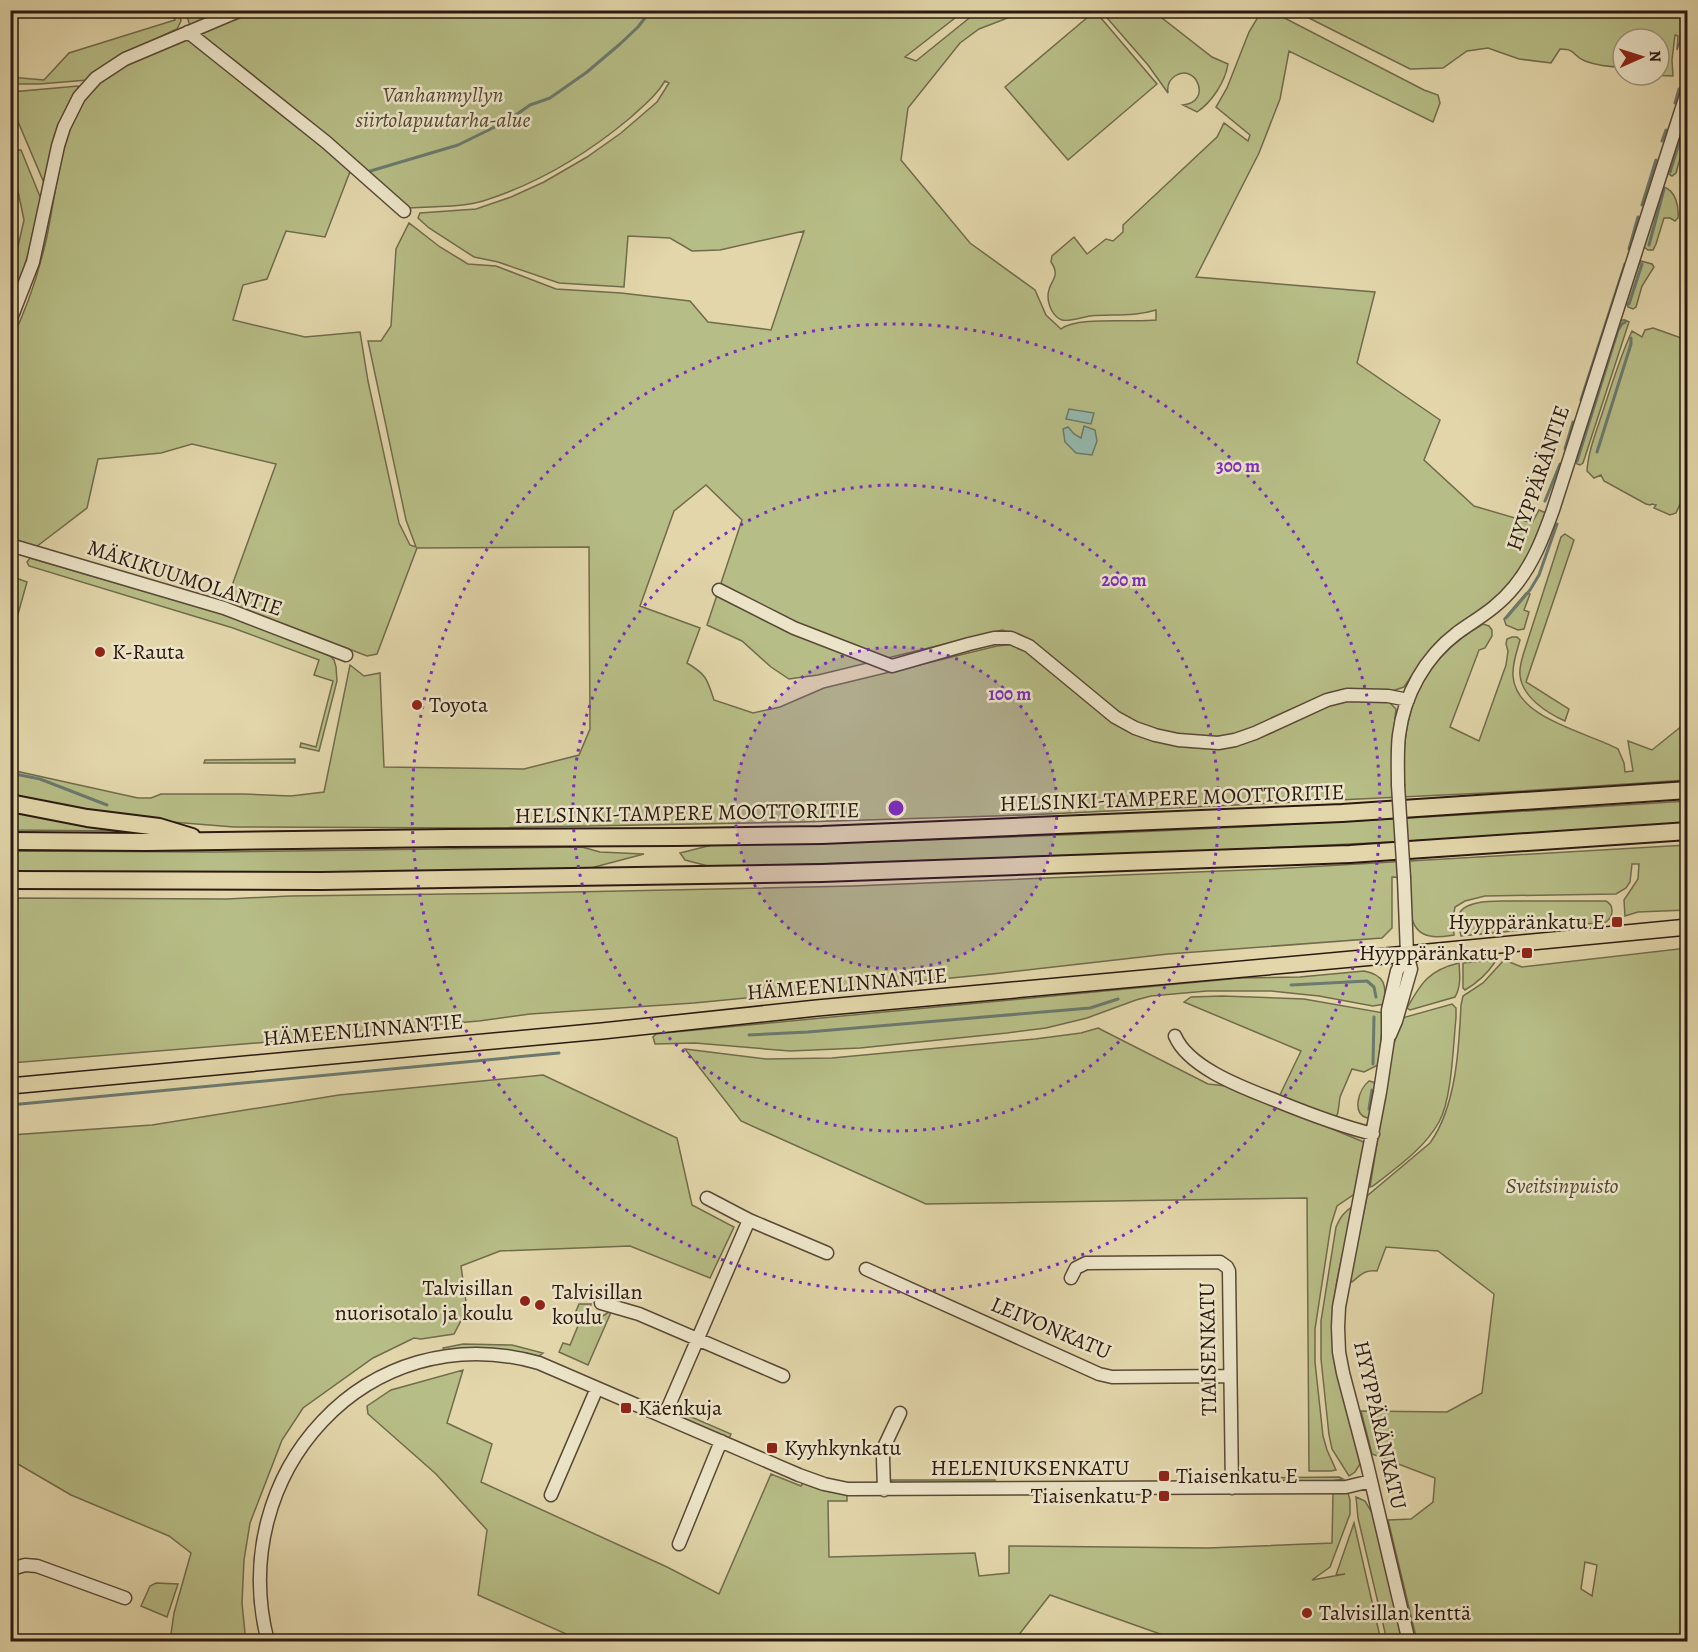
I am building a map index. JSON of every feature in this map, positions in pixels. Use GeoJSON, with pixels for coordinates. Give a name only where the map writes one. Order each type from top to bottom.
{"type":"FeatureCollection","features":[{"type":"Feature","properties":{"kind":"highway","name":"HELSINKI-TAMPERE MOOTTORITIE"},"geometry":{"type":"LineString","coordinates":[[10,841],[204,842],[822,835],[1342,813],[1688,790]]}},
{"type":"Feature","properties":{"kind":"highway"},"geometry":{"type":"LineString","coordinates":[[10,804],[87,818],[159,827],[204,842]]}},
{"type":"Feature","properties":{"kind":"highway"},"geometry":{"type":"LineString","coordinates":[[10,880],[321,881],[822,873],[1350,854],[1688,831]]}},
{"type":"Feature","properties":{"kind":"main road","name":"HÄMEENLINNANTIE"},"geometry":{"type":"LineString","coordinates":[[10,1086],[1688,927]]}},
{"type":"Feature","properties":{"kind":"street"},"geometry":{"type":"LineString","coordinates":[[10,321],[33,262],[64,127],[73,107],[87,88],[106,70],[144,50],[241,10]]}},
{"type":"Feature","properties":{"kind":"street"},"geometry":{"type":"LineString","coordinates":[[188,32],[326,142],[404,211]]}},
{"type":"Feature","properties":{"kind":"street","name":"HYYPPÄRÄNTIE"},"geometry":{"type":"LineString","coordinates":[[1407,954],[1398,785],[1399,735],[1402,714],[1419,676],[1434,655],[1457,634],[1502,600],[1521,579],[1537,552],[1553,510],[1688,89]]}},
{"type":"Feature","properties":{"kind":"street","name":"MÄKIKUUMOLANTIE"},"geometry":{"type":"LineString","coordinates":[[10,545],[224,608],[346,655]]}},
{"type":"Feature","properties":{"kind":"street"},"geometry":{"type":"LineString","coordinates":[[719,590],[794,628],[892,666],[994,638],[1011,638],[1029,646],[1115,717],[1135,728],[1178,740],[1218,743],[1235,740],[1327,700],[1347,695],[1388,696],[1408,700]]}},
{"type":"Feature","properties":{"kind":"street","name":"HYYPPÄRÄNKATU"},"geometry":{"type":"LineString","coordinates":[[1407,954],[1397,971],[1390,1000],[1387,1018],[1388,1039],[1373,1134],[1339,1307],[1338,1327],[1343,1373],[1408,1641]]}},
{"type":"Feature","properties":{"kind":"street"},"geometry":{"type":"LineString","coordinates":[[1175,1036],[1196,1060],[1234,1084],[1326,1121],[1373,1134]]}},
{"type":"Feature","properties":{"kind":"street"},"geometry":{"type":"LineString","coordinates":[[707,1198],[749,1220],[827,1253]]}},
{"type":"Feature","properties":{"kind":"street"},"geometry":{"type":"LineString","coordinates":[[664,1417],[749,1220]]}},
{"type":"Feature","properties":{"kind":"street","name":"TIAISENKATU"},"geometry":{"type":"LineString","coordinates":[[1071,1278],[1076,1268],[1086,1263],[1220,1262],[1224,1264],[1228,1271],[1232,1488]]}},
{"type":"Feature","properties":{"kind":"street","name":"LEIVONKATU"},"geometry":{"type":"LineString","coordinates":[[866,1269],[1099,1374],[1112,1377],[1230,1376]]}},
{"type":"Feature","properties":{"kind":"street"},"geometry":{"type":"LineString","coordinates":[[601,1304],[639,1314],[783,1376]]}},
{"type":"Feature","properties":{"kind":"street","name":"HELENIUKSENKATU"},"geometry":{"type":"LineString","coordinates":[[268,1641],[260,1597],[260,1563],[271,1509],[281,1483],[300,1450],[318,1426],[351,1396],[380,1377],[412,1363],[442,1356],[469,1353],[522,1358],[546,1366],[799,1475],[848,1489],[1346,1487],[1371,1481]]}},
{"type":"Feature","properties":{"kind":"street"},"geometry":{"type":"LineString","coordinates":[[551,1495],[597,1388]]}},
{"type":"Feature","properties":{"kind":"street"},"geometry":{"type":"LineString","coordinates":[[884,1490],[884,1447],[900,1413]]}},
{"type":"Feature","properties":{"kind":"street"},"geometry":{"type":"LineString","coordinates":[[679,1544],[721,1441]]}},
{"type":"Feature","properties":{"kind":"street"},"geometry":{"type":"LineString","coordinates":[[12,1569],[25,1565],[37,1566],[125,1598]]}},
{"type":"Feature","properties":{"kind":"green space","name":"Vanhanmyllyn siirtolapuutarha-alue"},"geometry":{"type":"Polygon","coordinates":[[[185,10],[964,11],[905,57],[916,61],[978,11],[1026,11],[979,29],[960,43],[908,108],[901,160],[970,243],[1035,290],[1046,315],[1061,329],[1069,325],[1092,321],[1156,320],[1156,310],[1062,320],[1052,310],[1048,299],[1055,276],[1051,262],[1052,256],[1074,237],[1087,254],[1106,239],[1113,241],[1123,232],[1123,225],[1217,137],[1224,123],[1248,141],[1250,135],[1216,107],[1227,88],[1249,32],[1261,12],[1271,11],[1424,90],[1438,95],[1440,103],[1433,122],[1289,51],[1280,99],[1259,153],[1196,277],[1375,292],[1357,363],[1440,420],[1424,460],[1474,506],[1532,523],[1539,510],[1546,513],[1528,557],[1517,574],[1492,601],[1435,644],[1404,687],[1395,690],[1346,692],[1331,696],[1257,730],[1203,740],[1132,721],[1113,709],[1021,635],[1002,630],[818,675],[789,679],[771,667],[742,641],[707,625],[742,520],[706,485],[674,511],[640,606],[700,628],[687,663],[705,678],[714,700],[753,713],[780,707],[824,688],[997,646],[1016,644],[1117,723],[1148,736],[1181,744],[1216,746],[1248,740],[1346,699],[1389,702],[1396,709],[1392,747],[1394,790],[1404,788],[1405,737],[1417,693],[1442,656],[1460,639],[1483,624],[1492,630],[1492,636],[1485,648],[1479,650],[1450,727],[1479,741],[1506,665],[1507,639],[1517,637],[1520,640],[1513,676],[1517,691],[1526,703],[1539,714],[1555,722],[1618,749],[1625,772],[1633,771],[1628,741],[1652,750],[1688,721],[1687,780],[1506,792],[1027,815],[480,828],[234,827],[134,819],[45,805],[11,797],[11,770],[138,798],[151,798],[161,794],[291,796],[324,792],[350,665],[364,676],[380,673],[384,767],[524,769],[579,755],[590,729],[589,547],[417,548],[377,654],[367,656],[226,602],[276,464],[192,444],[161,453],[98,459],[87,508],[36,547],[11,538],[11,340],[28,302],[40,263],[61,161],[72,123],[90,93],[109,76],[130,63],[176,42],[190,41],[351,169],[325,237],[286,231],[267,279],[243,285],[233,320],[305,337],[360,332],[368,381],[399,523],[410,545],[416,547],[406,520],[368,341],[381,341],[391,326],[396,249],[409,223],[440,247],[468,264],[496,266],[556,289],[621,293],[690,301],[708,322],[771,330],[804,231],[720,250],[692,251],[670,238],[628,236],[624,287],[559,283],[498,262],[474,257],[429,228],[418,218],[420,213],[476,209],[544,182],[587,157],[621,133],[657,102],[669,83],[665,81],[649,101],[614,131],[579,156],[542,177],[483,201],[455,206],[409,208],[293,109],[202,38],[189,23],[185,10]]]}},
{"type":"Feature","properties":{"kind":"green space"},"geometry":{"type":"Polygon","coordinates":[[[1687,10],[1687,20],[1677,50],[1678,36],[1675,35],[1673,76],[1671,76],[1671,27],[1611,27],[1611,66],[1590,63],[1565,49],[1560,49],[1551,63],[1519,59],[1488,48],[1467,51],[1443,68],[1410,69],[1295,11],[1687,10]]]}},
{"type":"Feature","properties":{"kind":"green space"},"geometry":{"type":"Polygon","coordinates":[[[173,11],[179,11],[181,21],[177,29],[119,56],[88,80],[11,84],[10,77],[44,80],[69,53],[175,20],[173,11]]]}},
{"type":"Feature","properties":{"kind":"green space"},"geometry":{"type":"Polygon","coordinates":[[[1095,11],[1157,84],[1068,160],[1005,87],[1095,11]]]}},
{"type":"Feature","properties":{"kind":"green space"},"geometry":{"type":"Polygon","coordinates":[[[1101,11],[1153,11],[1212,57],[1228,64],[1224,78],[1213,97],[1197,112],[1183,105],[1192,102],[1197,97],[1199,91],[1195,78],[1183,73],[1175,76],[1169,83],[1168,93],[1148,65],[1101,11]]]}},
{"type":"Feature","properties":{"kind":"green space"},"geometry":{"type":"Polygon","coordinates":[[[78,86],[79,90],[44,183],[11,105],[11,92],[78,86]]]}},
{"type":"Feature","properties":{"kind":"green space"},"geometry":{"type":"Polygon","coordinates":[[[1687,108],[1687,134],[1676,173],[1672,176],[1667,173],[1687,108]]]}},
{"type":"Feature","properties":{"kind":"green space"},"geometry":{"type":"Polygon","coordinates":[[[15,150],[21,150],[41,199],[32,241],[11,304],[11,277],[24,220],[12,163],[15,150]]]}},
{"type":"Feature","properties":{"kind":"green space"},"geometry":{"type":"Polygon","coordinates":[[[1664,187],[1676,200],[1678,218],[1675,221],[1664,218],[1653,250],[1648,250],[1644,247],[1661,189],[1664,187]]]}},
{"type":"Feature","properties":{"kind":"green space"},"geometry":{"type":"Polygon","coordinates":[[[1641,261],[1652,264],[1654,267],[1642,286],[1636,307],[1633,309],[1628,307],[1626,301],[1641,261]]]}},
{"type":"Feature","properties":{"kind":"green space"},"geometry":{"type":"Polygon","coordinates":[[[1622,320],[1629,322],[1583,463],[1580,465],[1575,460],[1619,323],[1622,320]]]}},
{"type":"Feature","properties":{"kind":"green space"},"geometry":{"type":"Polygon","coordinates":[[[1653,328],[1687,340],[1687,489],[1676,513],[1670,515],[1654,508],[1656,505],[1646,504],[1604,481],[1601,475],[1594,478],[1587,471],[1593,441],[1632,331],[1642,337],[1645,330],[1653,328]]]}},
{"type":"Feature","properties":{"kind":"green space"},"geometry":{"type":"Polygon","coordinates":[[[1565,534],[1574,540],[1526,682],[1569,709],[1565,721],[1543,709],[1530,697],[1522,683],[1520,672],[1524,652],[1561,537],[1565,534]]]}},
{"type":"Feature","properties":{"kind":"green space"},"geometry":{"type":"Polygon","coordinates":[[[30,558],[226,615],[330,656],[336,667],[337,681],[319,751],[300,747],[301,743],[316,747],[333,681],[314,675],[319,660],[233,628],[29,566],[27,562],[30,558]]]}},
{"type":"Feature","properties":{"kind":"green space"},"geometry":{"type":"Polygon","coordinates":[[[16,578],[27,582],[11,639],[11,600],[16,578]]]}},
{"type":"Feature","properties":{"kind":"green space"},"geometry":{"type":"Polygon","coordinates":[[[1526,593],[1530,594],[1524,610],[1529,612],[1524,629],[1518,630],[1506,625],[1504,619],[1526,593]]]}},
{"type":"Feature","properties":{"kind":"green space"},"geometry":{"type":"Polygon","coordinates":[[[295,759],[295,763],[204,763],[205,760],[295,759]]]}},
{"type":"Feature","properties":{"kind":"green space"},"geometry":{"type":"Polygon","coordinates":[[[1687,801],[1687,824],[1444,839],[1078,856],[712,867],[685,860],[680,853],[712,845],[956,839],[1200,829],[1687,801]]]}},
{"type":"Feature","properties":{"kind":"green space"},"geometry":{"type":"Polygon","coordinates":[[[10,810],[114,828],[116,831],[11,830],[10,810]]]}},
{"type":"Feature","properties":{"kind":"green space"},"geometry":{"type":"Polygon","coordinates":[[[1687,845],[1687,910],[1638,912],[1625,916],[1624,900],[1638,879],[1639,864],[1632,864],[1630,882],[1626,888],[1616,894],[1485,896],[1465,901],[1455,907],[1454,935],[1433,937],[1422,933],[1413,921],[1409,904],[1409,878],[1392,877],[1392,928],[1382,938],[1168,954],[694,1003],[530,1014],[479,1021],[334,1032],[268,1042],[11,1063],[11,898],[227,899],[853,886],[1271,869],[1687,845]]]}},
{"type":"Feature","properties":{"kind":"green space"},"geometry":{"type":"Polygon","coordinates":[[[582,847],[600,852],[644,854],[587,869],[562,871],[11,873],[11,851],[215,852],[582,847]]]}},
{"type":"Feature","properties":{"kind":"green space"},"geometry":{"type":"Polygon","coordinates":[[[1494,901],[1606,901],[1611,906],[1612,912],[1606,922],[1461,936],[1458,924],[1460,911],[1471,904],[1494,901]]]}},
{"type":"Feature","properties":{"kind":"green space","name":"Sveitsinpuisto"},"geometry":{"type":"Polygon","coordinates":[[[1687,948],[1687,1641],[1417,1641],[1388,1520],[1411,1519],[1433,1502],[1435,1478],[1372,1454],[1361,1411],[1447,1412],[1482,1393],[1494,1294],[1438,1251],[1386,1247],[1377,1271],[1366,1272],[1352,1282],[1350,1280],[1367,1196],[1430,1143],[1446,1112],[1454,1077],[1463,996],[1483,983],[1504,960],[1522,967],[1687,948]],[[1585,1562],[1581,1589],[1592,1596],[1597,1565],[1585,1562]]]}},
{"type":"Feature","properties":{"kind":"green space"},"geometry":{"type":"Polygon","coordinates":[[[1494,960],[1495,962],[1482,978],[1465,990],[1463,988],[1463,963],[1494,960]]]}},
{"type":"Feature","properties":{"kind":"green space"},"geometry":{"type":"Polygon","coordinates":[[[1459,963],[1459,985],[1455,997],[1410,1010],[1407,1008],[1427,979],[1440,969],[1459,963]]]}},
{"type":"Feature","properties":{"kind":"green space"},"geometry":{"type":"Polygon","coordinates":[[[1364,971],[1376,975],[1383,982],[1385,1004],[1373,1006],[1319,996],[1271,991],[1207,991],[1151,996],[1087,1018],[1046,1028],[860,1048],[790,1051],[695,1043],[655,1044],[653,1037],[664,1033],[1240,978],[1300,977],[1364,971]]]}},
{"type":"Feature","properties":{"kind":"green space"},"geometry":{"type":"Polygon","coordinates":[[[1191,997],[1304,999],[1384,1013],[1378,1065],[1364,1072],[1352,1069],[1340,1097],[1336,1118],[1278,1099],[1301,1051],[1184,1002],[1191,997]]]}},
{"type":"Feature","properties":{"kind":"green space"},"geometry":{"type":"Polygon","coordinates":[[[1452,1004],[1456,1008],[1456,1018],[1451,1072],[1447,1100],[1439,1122],[1418,1149],[1370,1187],[1392,1050],[1402,1018],[1452,1004]]]}},
{"type":"Feature","properties":{"kind":"green space"},"geometry":{"type":"Polygon","coordinates":[[[1098,1028],[1208,1084],[1226,1086],[1366,1143],[1356,1193],[1337,1206],[1331,1225],[1315,1329],[1315,1362],[1323,1436],[1336,1470],[1309,1471],[1307,1198],[926,1204],[741,1121],[685,1049],[767,1059],[832,1058],[1035,1039],[1081,1033],[1098,1028]]]}},
{"type":"Feature","properties":{"kind":"green space"},"geometry":{"type":"Polygon","coordinates":[[[543,1075],[677,1138],[692,1205],[734,1227],[710,1278],[630,1246],[500,1251],[461,1266],[467,1309],[454,1334],[414,1338],[373,1358],[303,1408],[282,1440],[250,1523],[244,1560],[242,1603],[248,1641],[170,1641],[174,1613],[191,1553],[169,1536],[71,1495],[11,1460],[11,1135],[152,1125],[339,1095],[543,1075]]]}},
{"type":"Feature","properties":{"kind":"green space"},"geometry":{"type":"Polygon","coordinates":[[[1369,1081],[1375,1084],[1370,1116],[1367,1118],[1359,1111],[1358,1101],[1362,1089],[1369,1081]]]}},
{"type":"Feature","properties":{"kind":"green space"},"geometry":{"type":"Polygon","coordinates":[[[1354,1206],[1338,1274],[1332,1326],[1337,1372],[1360,1464],[1349,1476],[1332,1449],[1329,1435],[1321,1359],[1321,1321],[1336,1227],[1343,1215],[1354,1206]]]}},
{"type":"Feature","properties":{"kind":"green space"},"geometry":{"type":"Polygon","coordinates":[[[579,1304],[591,1304],[589,1312],[598,1319],[612,1310],[588,1365],[559,1352],[563,1343],[570,1345],[583,1314],[576,1311],[579,1304]]]}},
{"type":"Feature","properties":{"kind":"green space"},"geometry":{"type":"Polygon","coordinates":[[[463,1344],[512,1345],[543,1353],[539,1356],[492,1348],[444,1350],[443,1348],[463,1344]]]}},
{"type":"Feature","properties":{"kind":"green space"},"geometry":{"type":"Polygon","coordinates":[[[463,1370],[447,1423],[492,1444],[481,1482],[667,1567],[719,1594],[771,1474],[801,1486],[803,1483],[818,1489],[847,1495],[847,1501],[828,1501],[829,1557],[975,1553],[979,1576],[1009,1573],[1009,1546],[1208,1548],[1332,1543],[1333,1493],[1348,1493],[1350,1514],[1330,1567],[1312,1580],[1345,1574],[1336,1575],[1354,1523],[1381,1641],[1186,1641],[1050,1595],[1014,1641],[582,1641],[478,1595],[487,1530],[436,1474],[368,1414],[367,1406],[391,1390],[463,1370]]]}},
{"type":"Feature","properties":{"kind":"green space"},"geometry":{"type":"Polygon","coordinates":[[[673,1409],[731,1434],[729,1438],[674,1414],[673,1409]]]}},
{"type":"Feature","properties":{"kind":"green space"},"geometry":{"type":"Polygon","coordinates":[[[1339,1477],[1343,1479],[1252,1482],[1252,1478],[1339,1477]]]}},
{"type":"Feature","properties":{"kind":"green space"},"geometry":{"type":"Polygon","coordinates":[[[890,1480],[995,1480],[995,1483],[895,1484],[890,1480]]]}},
{"type":"Feature","properties":{"kind":"green space"},"geometry":{"type":"Polygon","coordinates":[[[1356,1497],[1365,1501],[1374,1516],[1403,1641],[1387,1641],[1358,1518],[1356,1497]]]}},
{"type":"Feature","properties":{"kind":"green space"},"geometry":{"type":"Polygon","coordinates":[[[156,1583],[178,1584],[167,1617],[141,1606],[150,1586],[156,1583]]]}},
{"type":"Feature","properties":{"kind":"water"},"geometry":{"type":"Polygon","coordinates":[[[1069,409],[1094,413],[1091,424],[1066,419],[1069,409]]]}},
{"type":"Feature","properties":{"kind":"water"},"geometry":{"type":"Polygon","coordinates":[[[1084,426],[1095,430],[1097,441],[1092,455],[1076,453],[1065,442],[1063,429],[1068,427],[1081,438],[1084,426]]]}},
{"type":"Feature","properties":{"kind":"waterway"},"geometry":{"type":"LineString","coordinates":[[367,172],[458,145],[507,121],[530,105],[550,98],[587,72],[620,44],[638,27],[651,10]]}},
{"type":"Feature","properties":{"kind":"waterway"},"geometry":{"type":"LineString","coordinates":[[1684,76],[1688,65]]}},
{"type":"Feature","properties":{"kind":"waterway"},"geometry":{"type":"LineString","coordinates":[[1675,103],[1679,89]]}},
{"type":"Feature","properties":{"kind":"waterway"},"geometry":{"type":"LineString","coordinates":[[1670,172],[1688,114]]}},
{"type":"Feature","properties":{"kind":"waterway"},"geometry":{"type":"LineString","coordinates":[[1662,141],[1666,130]]}},
{"type":"Feature","properties":{"kind":"waterway"},"geometry":{"type":"LineString","coordinates":[[1642,205],[1656,160]]}},
{"type":"Feature","properties":{"kind":"waterway"},"geometry":{"type":"LineString","coordinates":[[1649,245],[1664,189]]}},
{"type":"Feature","properties":{"kind":"waterway"},"geometry":{"type":"LineString","coordinates":[[1629,249],[1638,217]]}},
{"type":"Feature","properties":{"kind":"waterway"},"geometry":{"type":"LineString","coordinates":[[1581,400],[1625,264]]}},
{"type":"Feature","properties":{"kind":"waterway"},"geometry":{"type":"LineString","coordinates":[[1629,304],[1642,264]]}},
{"type":"Feature","properties":{"kind":"waterway"},"geometry":{"type":"LineString","coordinates":[[1577,461],[1618,330],[1625,322]]}},
{"type":"Feature","properties":{"kind":"waterway"},"geometry":{"type":"LineString","coordinates":[[1597,452],[1631,338]]}},
{"type":"Feature","properties":{"kind":"waterway"},"geometry":{"type":"LineString","coordinates":[[1565,449],[1573,422]]}},
{"type":"Feature","properties":{"kind":"waterway"},"geometry":{"type":"LineString","coordinates":[[1545,501],[1560,464]]}},
{"type":"Feature","properties":{"kind":"waterway"},"geometry":{"type":"LineString","coordinates":[[1506,618],[1530,590],[1539,575],[1557,524]]}},
{"type":"Feature","properties":{"kind":"waterway"},"geometry":{"type":"LineString","coordinates":[[10,773],[40,779],[107,805]]}},
{"type":"Feature","properties":{"kind":"waterway"},"geometry":{"type":"LineString","coordinates":[[1291,985],[1367,981],[1374,987],[1376,997]]}},
{"type":"Feature","properties":{"kind":"waterway"},"geometry":{"type":"LineString","coordinates":[[749,1035],[1090,1008],[1118,999]]}},
{"type":"Feature","properties":{"kind":"waterway"},"geometry":{"type":"LineString","coordinates":[[1373,1064],[1374,1017]]}},
{"type":"Feature","properties":{"kind":"waterway"},"geometry":{"type":"LineString","coordinates":[[10,1105],[559,1053]]}},
{"type":"Feature","properties":{"kind":"waterway"},"geometry":{"type":"LineString","coordinates":[[1369,1109],[1372,1090]]}},
{"type":"Feature","properties":{"kind":"place","name":"K-Rauta"},"geometry":{"type":"Point","coordinates":[100,652]}},
{"type":"Feature","properties":{"kind":"place","name":"Toyota"},"geometry":{"type":"Point","coordinates":[417,705]}},
{"type":"Feature","properties":{"kind":"place","name":"Hyyppäränkatu E"},"geometry":{"type":"Point","coordinates":[1617,922]}},
{"type":"Feature","properties":{"kind":"place","name":"Hyyppäränkatu P"},"geometry":{"type":"Point","coordinates":[1527,953]}},
{"type":"Feature","properties":{"kind":"place","name":"Talvisillan nuorisotalo ja koulu"},"geometry":{"type":"Point","coordinates":[525,1301]}},
{"type":"Feature","properties":{"kind":"place","name":"Talvisillan koulu"},"geometry":{"type":"Point","coordinates":[540,1305]}},
{"type":"Feature","properties":{"kind":"place","name":"Käenkuja"},"geometry":{"type":"Point","coordinates":[626,1408]}},
{"type":"Feature","properties":{"kind":"place","name":"Kyyhkynkatu"},"geometry":{"type":"Point","coordinates":[772,1448]}},
{"type":"Feature","properties":{"kind":"place","name":"Tiaisenkatu E"},"geometry":{"type":"Point","coordinates":[1164,1476]}},
{"type":"Feature","properties":{"kind":"place","name":"Tiaisenkatu P"},"geometry":{"type":"Point","coordinates":[1164,1496]}},
{"type":"Feature","properties":{"kind":"place","name":"Talvisillan kenttä"},"geometry":{"type":"Point","coordinates":[1307,1613]}}]}
